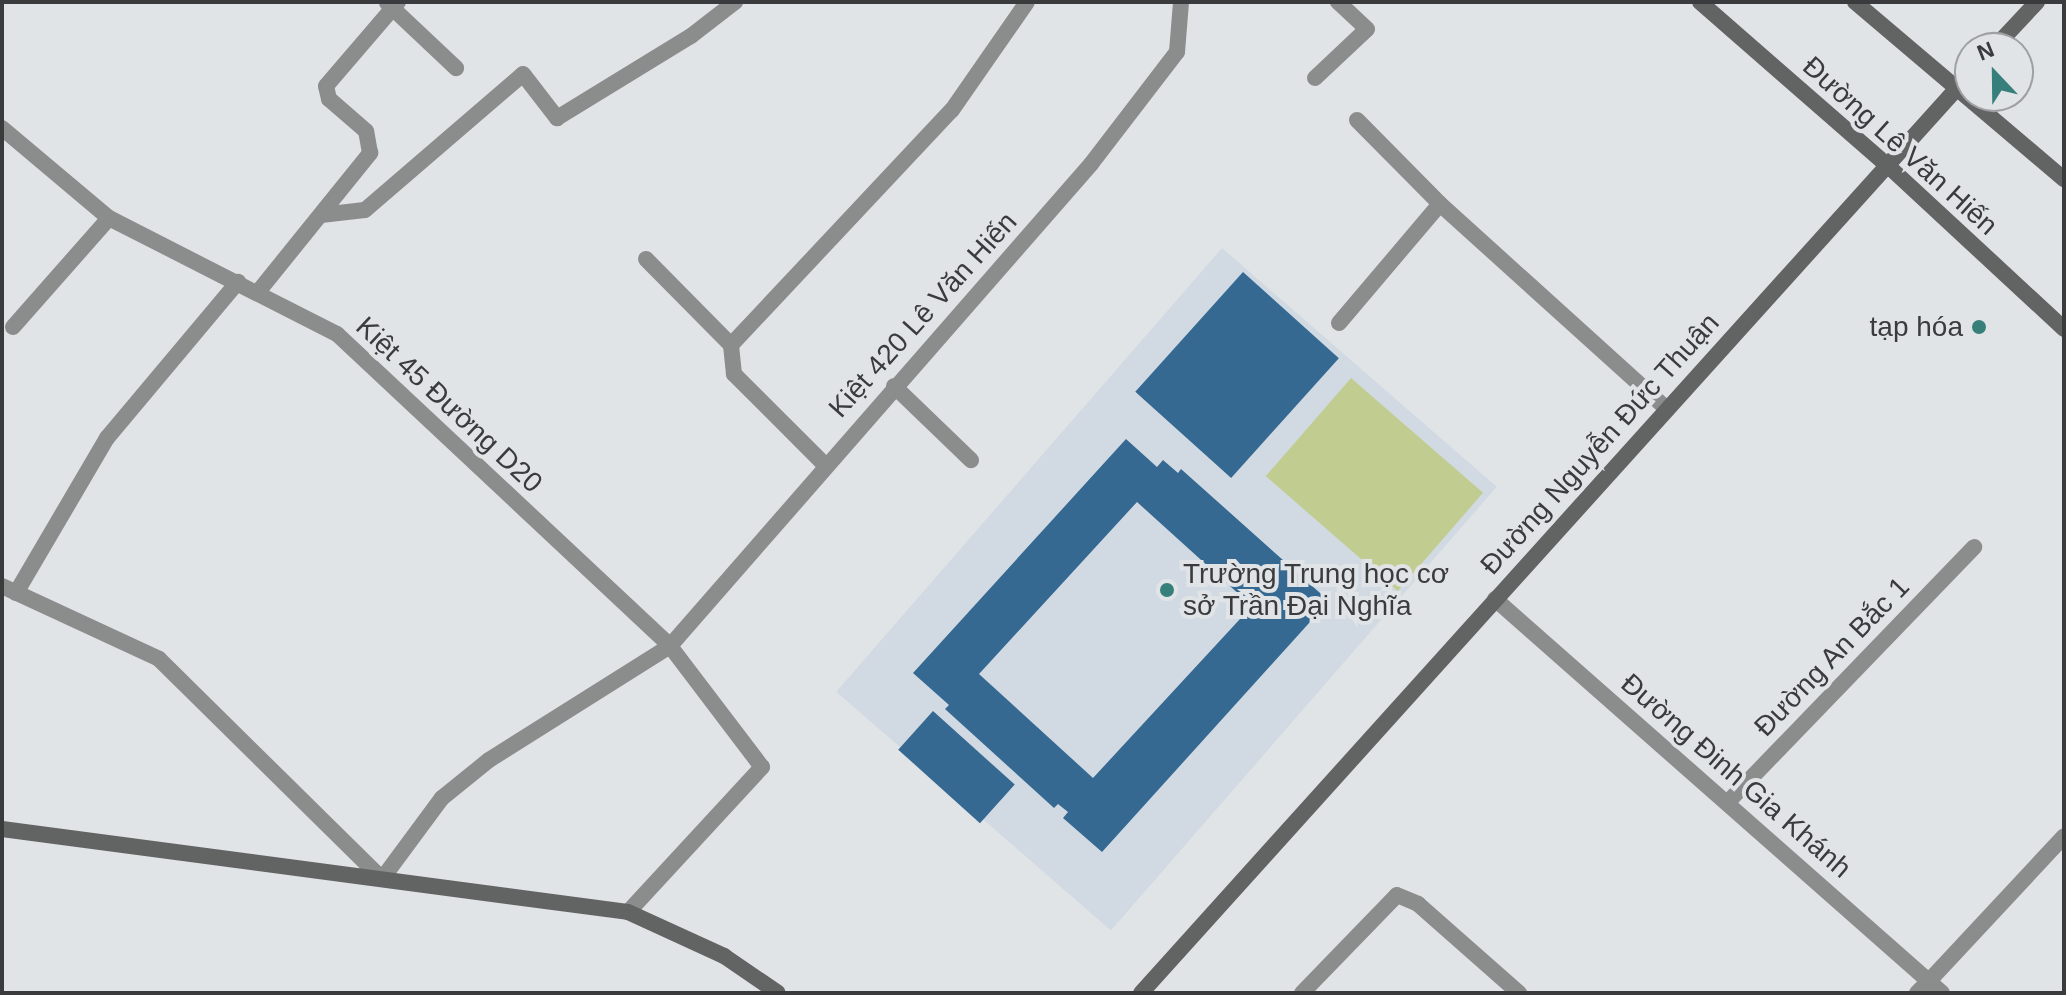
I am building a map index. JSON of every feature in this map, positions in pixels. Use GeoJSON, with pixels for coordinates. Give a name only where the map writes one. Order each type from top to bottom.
{"type":"FeatureCollection","features":[{"type":"Feature","properties":{"kind":"street"},"geometry":{"type":"LineString","coordinates":[[321,215],[365,210],[523,74],[557,118],[691,36],[735,2]]}},
{"type":"Feature","properties":{"kind":"street"},"geometry":{"type":"LineString","coordinates":[[731,345],[952,110],[1027,2]]}},
{"type":"Feature","properties":{"kind":"street","name":"Kiệt 420 Lê Văn Hiến"},"geometry":{"type":"LineString","coordinates":[[382,879],[442,798],[489,760],[670,646],[1091,164],[1177,52],[1181,2]]}},
{"type":"Feature","properties":{"kind":"street"},"geometry":{"type":"LineString","coordinates":[[1315,78],[1367,29],[1338,2]]}},
{"type":"Feature","properties":{"kind":"street","name":"Đường Lê Văn Hiến"},"geometry":{"type":"LineString","coordinates":[[1700,2],[1886,164],[2064,329]]}},
{"type":"Feature","properties":{"kind":"street"},"geometry":{"type":"LineString","coordinates":[[1855,2],[1954,73]]}},
{"type":"Feature","properties":{"kind":"street"},"geometry":{"type":"LineString","coordinates":[[2009,32],[2037,2]]}},
{"type":"Feature","properties":{"kind":"street"},"geometry":{"type":"LineString","coordinates":[[258,292],[372,147],[366,131],[329,99],[329,81],[392,4],[456,68]]}},
{"type":"Feature","properties":{"kind":"street","name":"Đường Nguyễn Đức Thuận"},"geometry":{"type":"LineString","coordinates":[[1141,993],[1954,91]]}},
{"type":"Feature","properties":{"kind":"street"},"geometry":{"type":"LineString","coordinates":[[1996,112],[2064,179]]}},
{"type":"Feature","properties":{"kind":"street"},"geometry":{"type":"LineString","coordinates":[[1357,120],[1440,204],[1667,409]]}},
{"type":"Feature","properties":{"kind":"street","name":"Kiệt 45 Đường D20"},"geometry":{"type":"LineString","coordinates":[[2,128],[109,218],[337,334],[670,646],[762,767],[628,912]]}},
{"type":"Feature","properties":{"kind":"street"},"geometry":{"type":"LineString","coordinates":[[1339,323],[1440,204]]}},
{"type":"Feature","properties":{"kind":"street"},"geometry":{"type":"LineString","coordinates":[[13,327],[109,218]]}},
{"type":"Feature","properties":{"kind":"street"},"geometry":{"type":"LineString","coordinates":[[646,259],[731,345],[734,374],[825,465]]}},
{"type":"Feature","properties":{"kind":"street"},"geometry":{"type":"LineString","coordinates":[[238,282],[107,438],[9,590],[159,659],[382,879]]}},
{"type":"Feature","properties":{"kind":"street"},"geometry":{"type":"LineString","coordinates":[[894,386],[971,460]]}},
{"type":"Feature","properties":{"kind":"street","name":"Đường An Bắc 1"},"geometry":{"type":"LineString","coordinates":[[1727,803],[1974,547]]}},
{"type":"Feature","properties":{"kind":"street","name":"Đường Đinh Gia Khánh"},"geometry":{"type":"LineString","coordinates":[[1495,599],[1727,803],[1923,987],[1942,993]]}},
{"type":"Feature","properties":{"kind":"street"},"geometry":{"type":"LineString","coordinates":[[2,829],[628,912],[724,956],[778,993]]}},
{"type":"Feature","properties":{"kind":"street"},"geometry":{"type":"LineString","coordinates":[[1923,987],[2064,836]]}},
{"type":"Feature","properties":{"kind":"street"},"geometry":{"type":"LineString","coordinates":[[1302,993],[1397,895],[1418,904],[1519,993]]}},
{"type":"Feature","properties":{"kind":"shaded area","name":"Trường Trung học cơ sở Trần Đại Nghĩa"},"geometry":{"type":"Polygon","coordinates":[[[1222,248],[1497,487],[1111,931],[836,692],[1222,248]]]}},
{"type":"Feature","properties":{"kind":"green space"},"geometry":{"type":"Polygon","coordinates":[[[1351,378],[1483,493],[1398,591],[1266,476],[1351,378]]]}},
{"type":"Feature","properties":{"kind":"building"},"geometry":{"type":"Polygon","coordinates":[[[1243,272],[1339,358],[1231,478],[1135,392],[1243,272]]]}},
{"type":"Feature","properties":{"kind":"building"},"geometry":{"type":"Polygon","coordinates":[[[1126,439],[1157,467],[1163,460],[1178,473],[1181,469],[1329,601],[1102,852],[1063,818],[1068,812],[1058,804],[1054,808],[945,709],[949,705],[913,673],[1126,439]],[[1137,502],[979,674],[1093,778],[1252,606],[1137,502]]]}},
{"type":"Feature","properties":{"kind":"building"},"geometry":{"type":"Polygon","coordinates":[[[933,711],[1015,785],[980,823],[898,750],[933,711]]]}},
{"type":"Feature","properties":{"kind":"place","name":"tạp hóa"},"geometry":{"type":"Point","coordinates":[1979,327]}},
{"type":"Feature","properties":{"kind":"place","name":"Trường Trung học cơ sở Trần Đại Nghĩa"},"geometry":{"type":"Point","coordinates":[1167,590]}}]}
